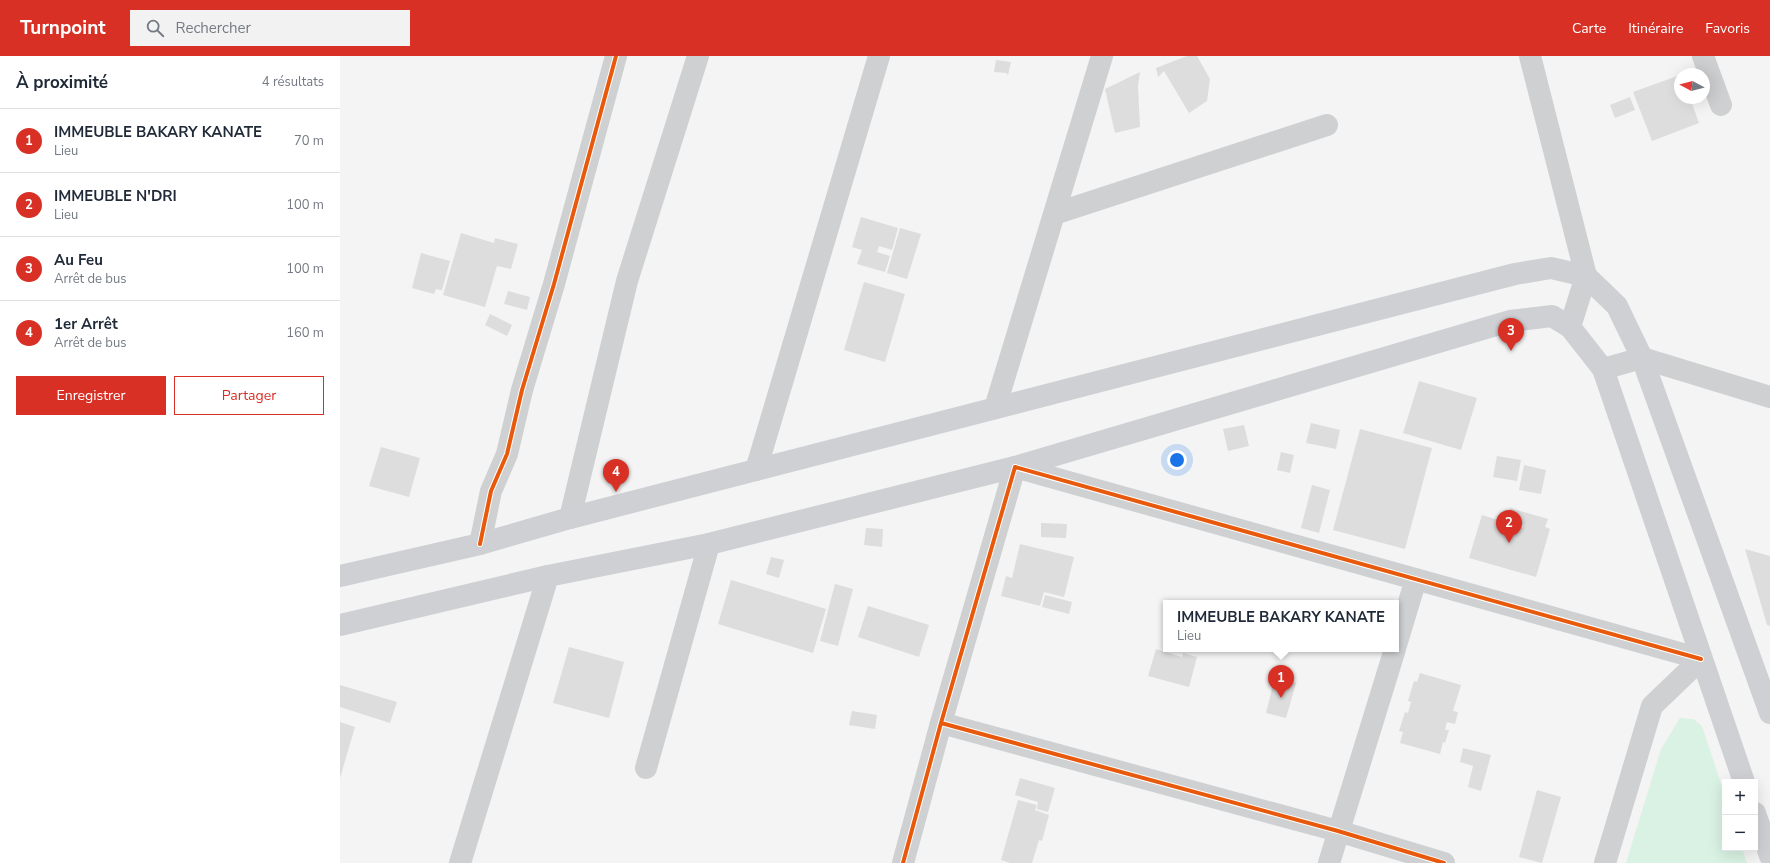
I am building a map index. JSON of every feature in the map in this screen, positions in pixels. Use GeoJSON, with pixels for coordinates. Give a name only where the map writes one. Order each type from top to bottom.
{"type":"FeatureCollection","features":[{"type":"Feature","properties":{"kind":"main road"},"geometry":{"type":"LineString","coordinates":[[340,576],[480,544],[570,518],[995,408],[1515,274],[1550,268],[1586,276],[1617,306],[1642,358],[1770,713]]}},
{"type":"Feature","properties":{"kind":"main road"},"geometry":{"type":"LineString","coordinates":[[340,625],[548,576],[709,544],[1015,467],[1510,321],[1552,316],[1570,327],[1603,369],[1743,779]]}},
{"type":"Feature","properties":{"kind":"main road"},"geometry":{"type":"LineString","coordinates":[[1756,815],[1770,856]]}},
{"type":"Feature","properties":{"kind":"street"},"geometry":{"type":"LineString","coordinates":[[480,544],[491,491],[507,454],[522,390],[554,284],[616,56]]}},
{"type":"Feature","properties":{"kind":"street"},"geometry":{"type":"LineString","coordinates":[[570,518],[627,281],[698,56]]}},
{"type":"Feature","properties":{"kind":"street"},"geometry":{"type":"LineString","coordinates":[[756,470],[879,56]]}},
{"type":"Feature","properties":{"kind":"street"},"geometry":{"type":"LineString","coordinates":[[995,408],[1102,56]]}},
{"type":"Feature","properties":{"kind":"street"},"geometry":{"type":"LineString","coordinates":[[1530,56],[1586,276],[1570,327]]}},
{"type":"Feature","properties":{"kind":"street"},"geometry":{"type":"LineString","coordinates":[[1703,56],[1721,105]]}},
{"type":"Feature","properties":{"kind":"street"},"geometry":{"type":"LineString","coordinates":[[1054,214],[1326,125]]}},
{"type":"Feature","properties":{"kind":"street"},"geometry":{"type":"LineString","coordinates":[[1603,369],[1642,358],[1770,397]]}},
{"type":"Feature","properties":{"kind":"street"},"geometry":{"type":"LineString","coordinates":[[903,863],[941,723],[1015,467],[1701,659]]}},
{"type":"Feature","properties":{"kind":"street"},"geometry":{"type":"LineString","coordinates":[[646,768],[709,544]]}},
{"type":"Feature","properties":{"kind":"street"},"geometry":{"type":"LineString","coordinates":[[460,863],[548,576]]}},
{"type":"Feature","properties":{"kind":"street"},"geometry":{"type":"LineString","coordinates":[[1399,635],[1416,579]]}},
{"type":"Feature","properties":{"kind":"street"},"geometry":{"type":"LineString","coordinates":[[1329,863],[1394,652]]}},
{"type":"Feature","properties":{"kind":"street"},"geometry":{"type":"LineString","coordinates":[[1605,863],[1652,706],[1701,659]]}},
{"type":"Feature","properties":{"kind":"street"},"geometry":{"type":"LineString","coordinates":[[941,723],[1338,831],[1444,863]]}},
{"type":"Feature","properties":{"kind":"green space"},"geometry":{"type":"Polygon","coordinates":[[[1680,718],[1693,719],[1702,726],[1722,787],[1722,851],[1743,851],[1747,863],[1626,863],[1661,749],[1680,718]]]}},
{"type":"Feature","properties":{"kind":"building"},"geometry":{"type":"Polygon","coordinates":[[[1187,56],[1197,56],[1210,79],[1207,101],[1189,113],[1164,71],[1158,77],[1156,68],[1187,56]]]}},
{"type":"Feature","properties":{"kind":"building"},"geometry":{"type":"Polygon","coordinates":[[[996,60],[1011,62],[1008,75],[1006,73],[994,72],[996,60]]]}},
{"type":"Feature","properties":{"kind":"building"},"geometry":{"type":"Polygon","coordinates":[[[1140,72],[1138,86],[1140,127],[1115,133],[1105,89],[1140,72]]]}},
{"type":"Feature","properties":{"kind":"building"},"geometry":{"type":"Polygon","coordinates":[[[1674,77],[1674,104],[1692,104],[1699,123],[1652,141],[1633,92],[1674,77]]]}},
{"type":"Feature","properties":{"kind":"building"},"geometry":{"type":"Polygon","coordinates":[[[1630,97],[1635,110],[1615,118],[1610,105],[1630,97]]]}},
{"type":"Feature","properties":{"kind":"building"},"geometry":{"type":"Polygon","coordinates":[[[861,217],[898,228],[892,250],[879,246],[877,252],[890,256],[885,272],[857,264],[862,250],[852,247],[861,217]]]}},
{"type":"Feature","properties":{"kind":"building"},"geometry":{"type":"Polygon","coordinates":[[[900,228],[921,234],[907,279],[887,273],[900,228]]]}},
{"type":"Feature","properties":{"kind":"building"},"geometry":{"type":"Polygon","coordinates":[[[461,233],[494,243],[495,238],[518,244],[511,269],[497,266],[485,307],[443,295],[461,233]]]}},
{"type":"Feature","properties":{"kind":"building"},"geometry":{"type":"Polygon","coordinates":[[[421,253],[450,261],[442,290],[436,289],[434,294],[412,288],[421,253]]]}},
{"type":"Feature","properties":{"kind":"building"},"geometry":{"type":"Polygon","coordinates":[[[864,282],[905,294],[885,362],[844,350],[864,282]]]}},
{"type":"Feature","properties":{"kind":"building"},"geometry":{"type":"Polygon","coordinates":[[[508,291],[530,297],[527,310],[504,304],[508,291]]]}},
{"type":"Feature","properties":{"kind":"building"},"geometry":{"type":"Polygon","coordinates":[[[490,314],[512,325],[507,336],[485,325],[490,314]]]}},
{"type":"Feature","properties":{"kind":"building"},"geometry":{"type":"Polygon","coordinates":[[[1419,381],[1477,398],[1461,450],[1403,433],[1419,381]]]}},
{"type":"Feature","properties":{"kind":"building"},"geometry":{"type":"Polygon","coordinates":[[[1311,423],[1340,430],[1336,449],[1306,443],[1311,423]]]}},
{"type":"Feature","properties":{"kind":"building"},"geometry":{"type":"Polygon","coordinates":[[[1244,425],[1249,446],[1228,451],[1223,429],[1244,425]]]}},
{"type":"Feature","properties":{"kind":"building"},"geometry":{"type":"Polygon","coordinates":[[[1360,429],[1432,448],[1405,549],[1333,530],[1360,429]]]}},
{"type":"Feature","properties":{"kind":"building"},"geometry":{"type":"Polygon","coordinates":[[[381,447],[420,458],[409,497],[369,486],[381,447]]]}},
{"type":"Feature","properties":{"kind":"building"},"geometry":{"type":"Polygon","coordinates":[[[1281,452],[1294,455],[1290,473],[1277,470],[1281,452]]]}},
{"type":"Feature","properties":{"kind":"building"},"geometry":{"type":"Polygon","coordinates":[[[1497,456],[1521,460],[1517,481],[1493,477],[1497,456]]]}},
{"type":"Feature","properties":{"kind":"building"},"geometry":{"type":"Polygon","coordinates":[[[1524,465],[1546,470],[1541,494],[1519,490],[1524,465]]]}},
{"type":"Feature","properties":{"kind":"building"},"geometry":{"type":"Polygon","coordinates":[[[1312,485],[1330,490],[1319,533],[1301,528],[1312,485]]]}},
{"type":"Feature","properties":{"kind":"building"},"geometry":{"type":"Polygon","coordinates":[[[1510,508],[1548,519],[1545,527],[1550,529],[1536,577],[1469,558],[1482,515],[1523,528],[1524,525],[1506,520],[1510,508]]]}},
{"type":"Feature","properties":{"kind":"building"},"geometry":{"type":"Polygon","coordinates":[[[1041,523],[1067,524],[1066,538],[1041,537],[1041,523]]]}},
{"type":"Feature","properties":{"kind":"building"},"geometry":{"type":"Polygon","coordinates":[[[866,528],[883,529],[882,547],[864,545],[866,528]]]}},
{"type":"Feature","properties":{"kind":"building"},"geometry":{"type":"Polygon","coordinates":[[[1020,544],[1074,557],[1064,597],[1044,592],[1040,606],[1001,596],[1006,576],[1012,578],[1020,544]]]}},
{"type":"Feature","properties":{"kind":"building"},"geometry":{"type":"Polygon","coordinates":[[[1745,549],[1770,556],[1770,626],[1767,625],[1745,549]]]}},
{"type":"Feature","properties":{"kind":"building"},"geometry":{"type":"Polygon","coordinates":[[[771,557],[784,560],[779,578],[766,574],[771,557]]]}},
{"type":"Feature","properties":{"kind":"building"},"geometry":{"type":"Polygon","coordinates":[[[731,580],[826,609],[813,653],[718,624],[731,580]]]}},
{"type":"Feature","properties":{"kind":"building"},"geometry":{"type":"Polygon","coordinates":[[[835,584],[853,589],[838,646],[820,641],[835,584]]]}},
{"type":"Feature","properties":{"kind":"building"},"geometry":{"type":"Polygon","coordinates":[[[1045,595],[1072,602],[1069,614],[1042,607],[1045,595]]]}},
{"type":"Feature","properties":{"kind":"building"},"geometry":{"type":"Polygon","coordinates":[[[868,606],[929,625],[919,657],[858,637],[868,606]]]}},
{"type":"Feature","properties":{"kind":"building"},"geometry":{"type":"Polygon","coordinates":[[[569,647],[624,662],[609,718],[553,703],[569,647]]]}},
{"type":"Feature","properties":{"kind":"building"},"geometry":{"type":"Polygon","coordinates":[[[1156,649],[1182,657],[1183,653],[1197,657],[1189,687],[1148,676],[1156,649]]]}},
{"type":"Feature","properties":{"kind":"building"},"geometry":{"type":"Polygon","coordinates":[[[1420,673],[1461,685],[1453,711],[1458,712],[1455,724],[1447,722],[1445,730],[1449,730],[1445,743],[1443,742],[1440,754],[1400,743],[1403,732],[1399,731],[1405,712],[1408,713],[1411,702],[1408,701],[1414,681],[1417,682],[1420,673]]]}},
{"type":"Feature","properties":{"kind":"building"},"geometry":{"type":"Polygon","coordinates":[[[1275,677],[1296,683],[1286,718],[1266,713],[1275,677]]]}},
{"type":"Feature","properties":{"kind":"building"},"geometry":{"type":"Polygon","coordinates":[[[340,685],[397,702],[390,723],[340,707],[340,685]]]}},
{"type":"Feature","properties":{"kind":"building"},"geometry":{"type":"Polygon","coordinates":[[[852,711],[877,715],[875,729],[849,725],[852,711]]]}},
{"type":"Feature","properties":{"kind":"building"},"geometry":{"type":"Polygon","coordinates":[[[340,722],[355,727],[340,778],[340,722]]]}},
{"type":"Feature","properties":{"kind":"building"},"geometry":{"type":"Polygon","coordinates":[[[1463,748],[1491,755],[1481,791],[1468,787],[1473,766],[1460,762],[1463,748]]]}},
{"type":"Feature","properties":{"kind":"building"},"geometry":{"type":"Polygon","coordinates":[[[1020,778],[1055,788],[1048,812],[1037,809],[1038,802],[1015,795],[1020,778]]]}},
{"type":"Feature","properties":{"kind":"building"},"geometry":{"type":"Polygon","coordinates":[[[1537,790],[1561,797],[1542,863],[1519,857],[1537,790]]]}},
{"type":"Feature","properties":{"kind":"building"},"geometry":{"type":"Polygon","coordinates":[[[1018,800],[1037,805],[1035,810],[1049,815],[1042,841],[1039,840],[1032,863],[1010,863],[1001,860],[1018,800]]]}},
{"type":"Feature","properties":{"kind":"cycle path"},"geometry":{"type":"LineString","coordinates":[[480,544],[491,491],[507,454],[522,390],[554,284],[616,56]]}},
{"type":"Feature","properties":{"kind":"cycle path"},"geometry":{"type":"LineString","coordinates":[[903,863],[941,723],[1015,467],[1701,659]]}},
{"type":"Feature","properties":{"kind":"cycle path"},"geometry":{"type":"LineString","coordinates":[[941,723],[1338,831],[1444,863]]}},
{"type":"Feature","properties":{"kind":"place","name":"Au Feu"},"geometry":{"type":"Point","coordinates":[1511,351]}},
{"type":"Feature","properties":{"kind":"place","name":"1er Arrêt"},"geometry":{"type":"Point","coordinates":[616,492]}},
{"type":"Feature","properties":{"kind":"place","name":"IMMEUBLE N'DRI"},"geometry":{"type":"Point","coordinates":[1509,543]}},
{"type":"Feature","properties":{"kind":"place","name":"IMMEUBLE BAKARY KANATE"},"geometry":{"type":"Point","coordinates":[1281,698]}}]}
